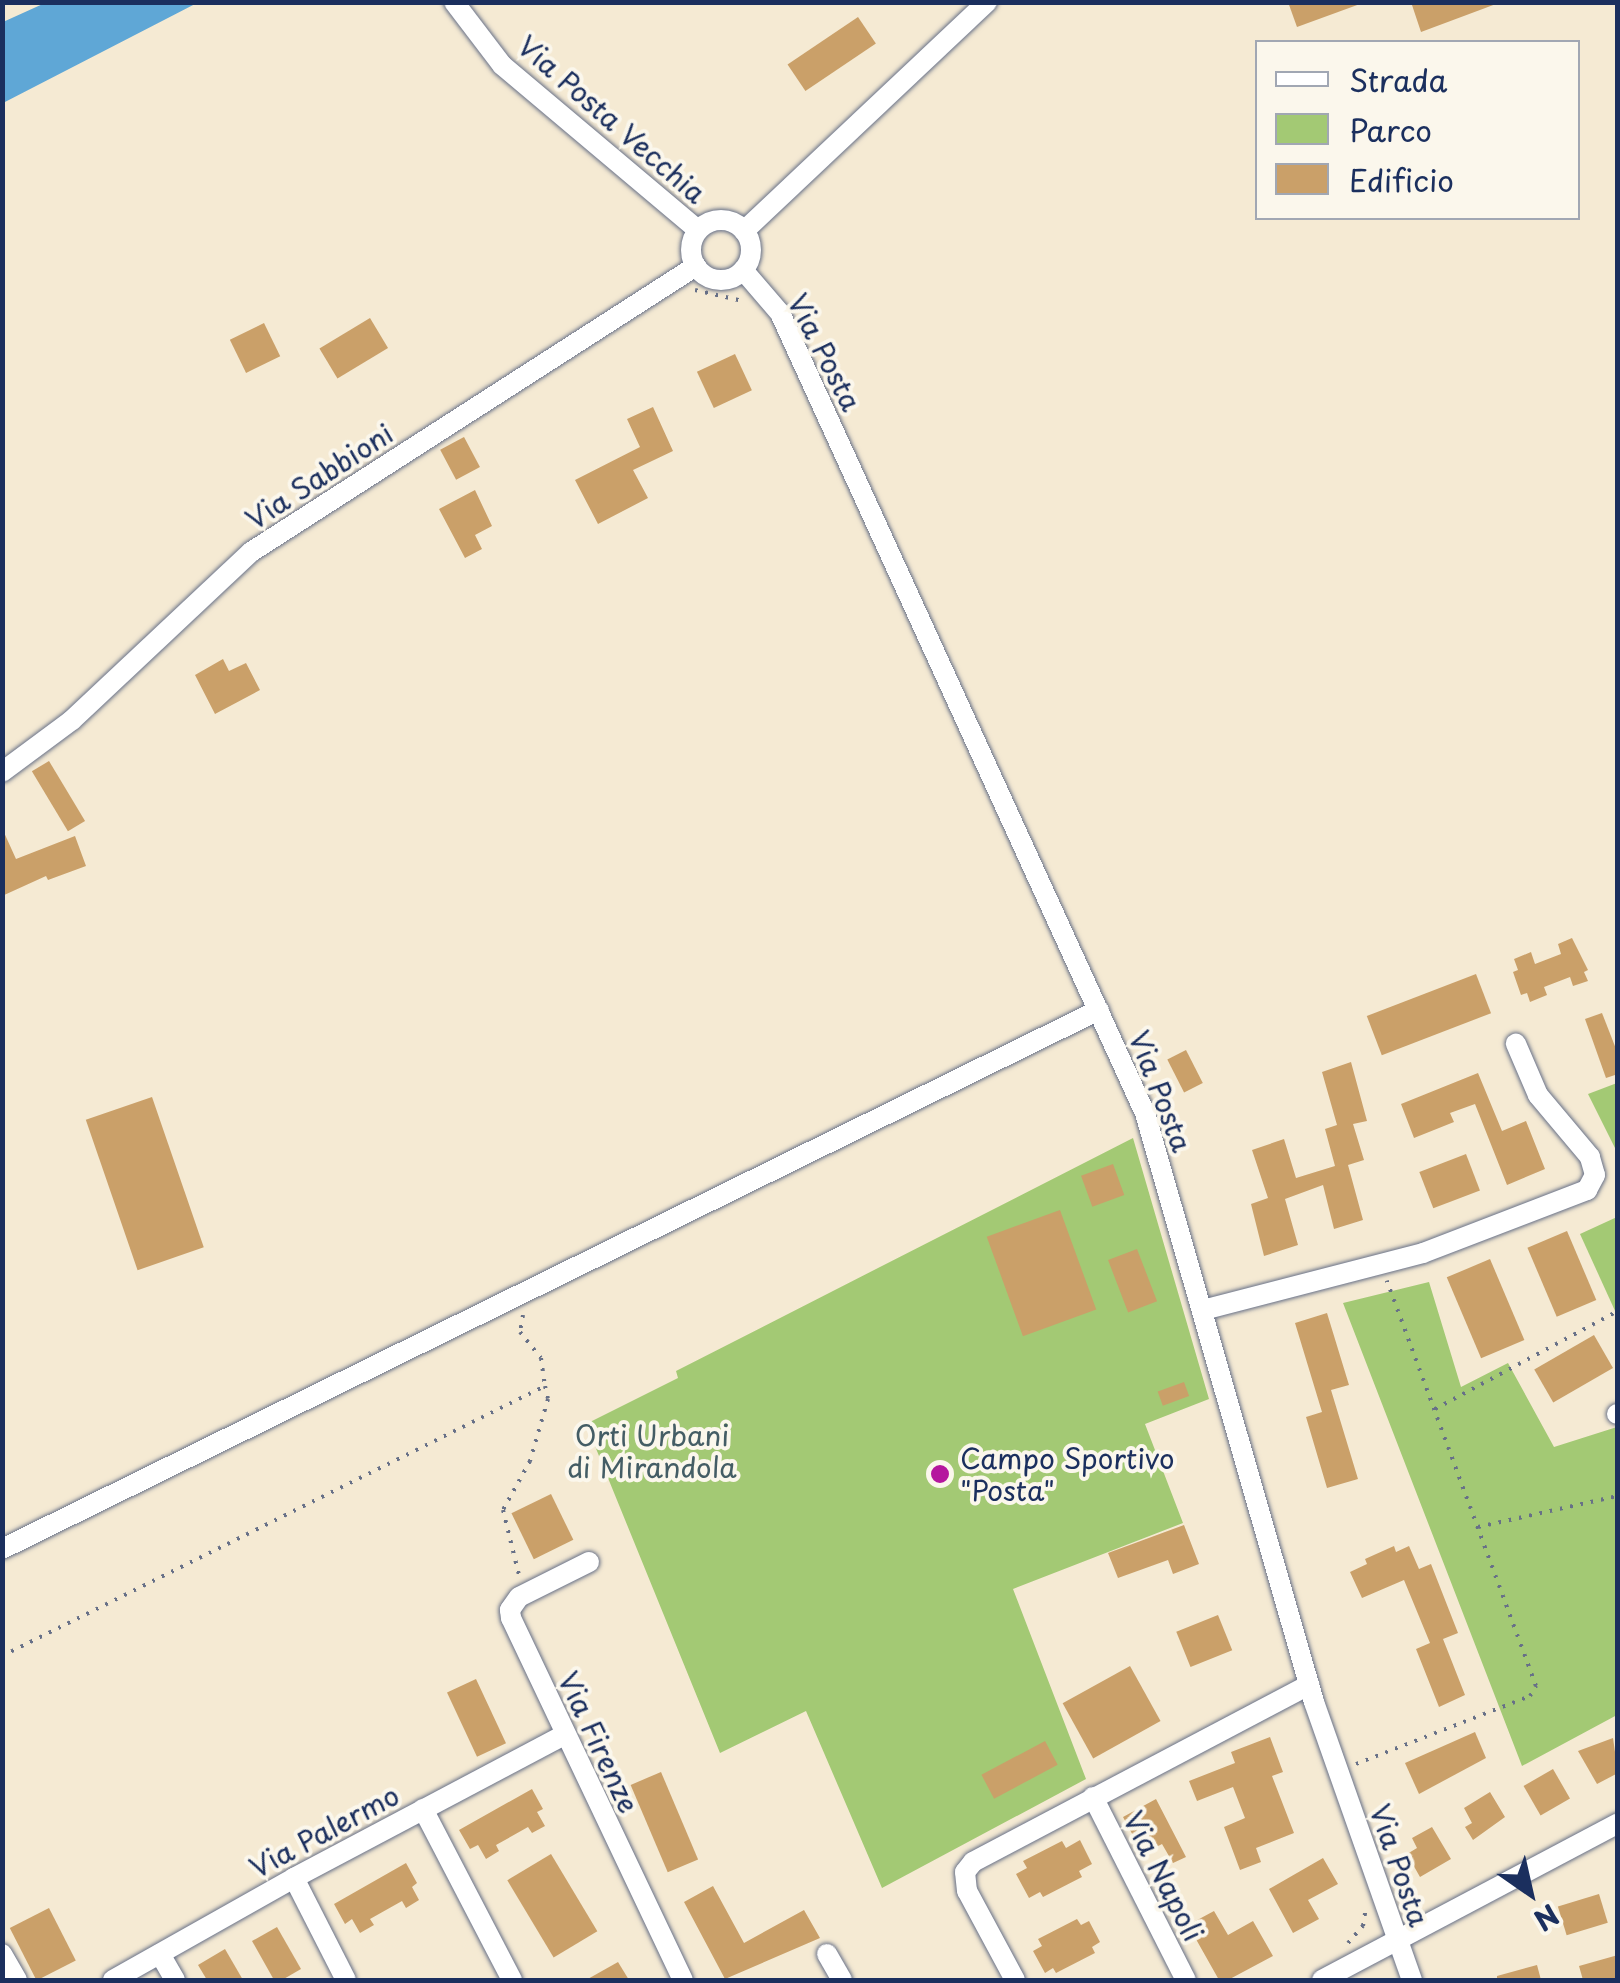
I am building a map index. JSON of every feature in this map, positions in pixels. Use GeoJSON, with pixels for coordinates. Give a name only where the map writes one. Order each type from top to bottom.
{"type":"FeatureCollection","features":[{"type":"Feature","properties":{"kind":"street","name":"Via Posta Vecchia"},"geometry":{"type":"LineString","coordinates":[[454,2],[502,65],[698,230]]}},
{"type":"Feature","properties":{"kind":"street"},"geometry":{"type":"LineString","coordinates":[[744,231],[988,2]]}},
{"type":"Feature","properties":{"kind":"street"},"geometry":{"type":"LineString","coordinates":[[727,220],[744,231],[750,251],[742,270],[724,280],[703,274],[696,266],[691,248],[698,230],[727,220]]}},
{"type":"Feature","properties":{"kind":"street","name":"Via Sabbioni"},"geometry":{"type":"LineString","coordinates":[[2,772],[72,720],[250,552],[696,266]]}},
{"type":"Feature","properties":{"kind":"street","name":"Via Posta"},"geometry":{"type":"LineString","coordinates":[[742,270],[780,313],[1154,1137],[1309,1685],[1412,1980]]}},
{"type":"Feature","properties":{"kind":"street"},"geometry":{"type":"LineString","coordinates":[[2,1549],[1099,1010]]}},
{"type":"Feature","properties":{"kind":"street"},"geometry":{"type":"LineString","coordinates":[[1202,1310],[1424,1253],[1574,1198],[1592,1183],[1595,1172],[1590,1156],[1538,1095],[1516,1044]]}},
{"type":"Feature","properties":{"kind":"street"},"geometry":{"type":"LineString","coordinates":[[528,1592],[589,1562]]}},
{"type":"Feature","properties":{"kind":"street","name":"Via Firenze"},"geometry":{"type":"LineString","coordinates":[[528,1592],[513,1602],[511,1618],[683,1980]]}},
{"type":"Feature","properties":{"kind":"street"},"geometry":{"type":"LineString","coordinates":[[1015,1980],[967,1891],[965,1872],[980,1856],[1309,1685]]}},
{"type":"Feature","properties":{"kind":"street","name":"Via Palermo"},"geometry":{"type":"LineString","coordinates":[[113,1980],[294,1878],[564,1735]]}},
{"type":"Feature","properties":{"kind":"street","name":"Via Napoli"},"geometry":{"type":"LineString","coordinates":[[1093,1797],[1186,1980]]}},
{"type":"Feature","properties":{"kind":"street"},"geometry":{"type":"LineString","coordinates":[[423,1809],[512,1980]]}},
{"type":"Feature","properties":{"kind":"street"},"geometry":{"type":"LineString","coordinates":[[1322,1980],[1618,1823]]}},
{"type":"Feature","properties":{"kind":"street"},"geometry":{"type":"LineString","coordinates":[[294,1878],[346,1980]]}},
{"type":"Feature","properties":{"kind":"street"},"geometry":{"type":"LineString","coordinates":[[2,1954],[17,1980]]}},
{"type":"Feature","properties":{"kind":"street"},"geometry":{"type":"LineString","coordinates":[[160,1954],[174,1980]]}},
{"type":"Feature","properties":{"kind":"street"},"geometry":{"type":"LineString","coordinates":[[828,1954],[842,1980]]}},
{"type":"Feature","properties":{"kind":"path"},"geometry":{"type":"LineString","coordinates":[[688,291],[710,290],[750,306]]}},
{"type":"Feature","properties":{"kind":"path"},"geometry":{"type":"LineString","coordinates":[[1338,1771],[1535,1691],[1381,1264]]}},
{"type":"Feature","properties":{"kind":"path"},"geometry":{"type":"LineString","coordinates":[[520,1297],[526,1311],[520,1332],[540,1358],[548,1399],[530,1461],[503,1510],[512,1560],[528,1592]]}},
{"type":"Feature","properties":{"kind":"path"},"geometry":{"type":"LineString","coordinates":[[1434,1409],[1618,1311]]}},
{"type":"Feature","properties":{"kind":"path"},"geometry":{"type":"LineString","coordinates":[[2,1656],[545,1386]]}},
{"type":"Feature","properties":{"kind":"path"},"geometry":{"type":"LineString","coordinates":[[1478,1527],[1618,1496]]}},
{"type":"Feature","properties":{"kind":"path"},"geometry":{"type":"LineString","coordinates":[[1337,1951],[1358,1934],[1366,1904]]}},
{"type":"Feature","properties":{"kind":"green space"},"geometry":{"type":"Polygon","coordinates":[[[1618,1083],[1617,1152],[1588,1094],[1618,1083]]]}},
{"type":"Feature","properties":{"kind":"green space","name":"Campo Sportivo \"Posta\""},"geometry":{"type":"Polygon","coordinates":[[[1133,1138],[1209,1399],[1145,1424],[1183,1523],[1013,1589],[1086,1779],[882,1888],[806,1711],[720,1753],[586,1424],[678,1378],[676,1371],[1133,1138]]]}},
{"type":"Feature","properties":{"kind":"green space"},"geometry":{"type":"Polygon","coordinates":[[[1617,1217],[1618,1312],[1616,1313],[1580,1234],[1617,1217]]]}},
{"type":"Feature","properties":{"kind":"green space"},"geometry":{"type":"Polygon","coordinates":[[[1429,1282],[1461,1387],[1508,1363],[1554,1447],[1617,1427],[1617,1715],[1522,1766],[1343,1303],[1429,1282]]]}},
{"type":"Feature","properties":{"kind":"water"},"geometry":{"type":"Polygon","coordinates":[[[45,3],[197,3],[3,103],[3,22],[45,3]]]}},
{"type":"Feature","properties":{"kind":"building"},"geometry":{"type":"Polygon","coordinates":[[[1288,2],[1359,2],[1360,4],[1297,27],[1288,2]]]}},
{"type":"Feature","properties":{"kind":"building"},"geometry":{"type":"Polygon","coordinates":[[[1411,2],[1496,2],[1496,4],[1421,32],[1411,2]]]}},
{"type":"Feature","properties":{"kind":"building"},"geometry":{"type":"Polygon","coordinates":[[[858,17],[876,44],[805,91],[788,65],[858,17]]]}},
{"type":"Feature","properties":{"kind":"building"},"geometry":{"type":"Polygon","coordinates":[[[370,318],[388,348],[337,378],[319,348],[370,318]]]}},
{"type":"Feature","properties":{"kind":"building"},"geometry":{"type":"Polygon","coordinates":[[[264,323],[280,356],[246,373],[230,340],[264,323]]]}},
{"type":"Feature","properties":{"kind":"building"},"geometry":{"type":"Polygon","coordinates":[[[735,354],[752,390],[714,408],[697,372],[735,354]]]}},
{"type":"Feature","properties":{"kind":"building"},"geometry":{"type":"Polygon","coordinates":[[[653,407],[673,451],[633,470],[648,498],[598,524],[575,480],[640,447],[627,419],[653,407]]]}},
{"type":"Feature","properties":{"kind":"building"},"geometry":{"type":"Polygon","coordinates":[[[464,437],[480,467],[456,480],[440,450],[464,437]]]}},
{"type":"Feature","properties":{"kind":"building"},"geometry":{"type":"Polygon","coordinates":[[[475,490],[492,526],[475,535],[482,549],[465,558],[439,509],[475,490]]]}},
{"type":"Feature","properties":{"kind":"building"},"geometry":{"type":"Polygon","coordinates":[[[223,659],[229,671],[246,663],[260,690],[215,714],[195,675],[223,659]]]}},
{"type":"Feature","properties":{"kind":"building"},"geometry":{"type":"Polygon","coordinates":[[[49,761],[85,821],[68,831],[32,771],[49,761]]]}},
{"type":"Feature","properties":{"kind":"building"},"geometry":{"type":"Polygon","coordinates":[[[2,828],[16,859],[75,836],[86,866],[48,880],[46,876],[2,896],[2,828]]]}},
{"type":"Feature","properties":{"kind":"building"},"geometry":{"type":"Polygon","coordinates":[[[1572,938],[1588,970],[1584,972],[1588,981],[1573,986],[1570,977],[1544,987],[1547,995],[1530,1002],[1527,993],[1521,995],[1513,972],[1518,970],[1514,959],[1531,952],[1535,964],[1561,954],[1558,944],[1572,938]]]}},
{"type":"Feature","properties":{"kind":"building"},"geometry":{"type":"Polygon","coordinates":[[[1476,974],[1491,1013],[1382,1055],[1367,1016],[1476,974]]]}},
{"type":"Feature","properties":{"kind":"building"},"geometry":{"type":"Polygon","coordinates":[[[1602,1013],[1618,1054],[1618,1074],[1606,1078],[1585,1019],[1602,1013]]]}},
{"type":"Feature","properties":{"kind":"building"},"geometry":{"type":"Polygon","coordinates":[[[1186,1050],[1203,1083],[1184,1093],[1167,1060],[1186,1050]]]}},
{"type":"Feature","properties":{"kind":"building"},"geometry":{"type":"Polygon","coordinates":[[[1351,1062],[1367,1121],[1353,1124],[1364,1160],[1348,1165],[1363,1220],[1334,1229],[1323,1185],[1285,1199],[1298,1245],[1264,1256],[1251,1204],[1268,1198],[1252,1150],[1284,1139],[1296,1178],[1335,1166],[1325,1129],[1337,1125],[1322,1072],[1351,1062]]]}},
{"type":"Feature","properties":{"kind":"building"},"geometry":{"type":"Polygon","coordinates":[[[1478,1073],[1502,1131],[1526,1121],[1545,1169],[1507,1185],[1475,1104],[1450,1113],[1454,1122],[1414,1138],[1401,1104],[1478,1073]]]}},
{"type":"Feature","properties":{"kind":"building"},"geometry":{"type":"Polygon","coordinates":[[[152,1097],[204,1247],[138,1270],[86,1120],[152,1097]]]}},
{"type":"Feature","properties":{"kind":"building"},"geometry":{"type":"Polygon","coordinates":[[[1466,1154],[1480,1190],[1433,1208],[1419,1172],[1466,1154]]]}},
{"type":"Feature","properties":{"kind":"building"},"geometry":{"type":"Polygon","coordinates":[[[1113,1164],[1124,1195],[1092,1207],[1081,1176],[1113,1164]]]}},
{"type":"Feature","properties":{"kind":"building"},"geometry":{"type":"Polygon","coordinates":[[[1060,1210],[1096,1310],[1023,1336],[987,1237],[1060,1210]]]}},
{"type":"Feature","properties":{"kind":"building"},"geometry":{"type":"Polygon","coordinates":[[[1567,1231],[1596,1300],[1557,1317],[1527,1248],[1567,1231]]]}},
{"type":"Feature","properties":{"kind":"building"},"geometry":{"type":"Polygon","coordinates":[[[1137,1249],[1157,1301],[1128,1312],[1108,1260],[1137,1249]]]}},
{"type":"Feature","properties":{"kind":"building"},"geometry":{"type":"Polygon","coordinates":[[[1490,1259],[1524,1340],[1481,1358],[1447,1277],[1490,1259]]]}},
{"type":"Feature","properties":{"kind":"building"},"geometry":{"type":"Polygon","coordinates":[[[1327,1313],[1349,1385],[1331,1390],[1358,1479],[1327,1488],[1306,1417],[1322,1412],[1295,1323],[1327,1313]]]}},
{"type":"Feature","properties":{"kind":"building"},"geometry":{"type":"Polygon","coordinates":[[[1594,1335],[1613,1368],[1553,1402],[1534,1370],[1594,1335]]]}},
{"type":"Feature","properties":{"kind":"building"},"geometry":{"type":"Polygon","coordinates":[[[1184,1382],[1189,1396],[1163,1406],[1158,1392],[1184,1382]]]}},
{"type":"Feature","properties":{"kind":"building"},"geometry":{"type":"Polygon","coordinates":[[[551,1494],[573,1540],[534,1559],[511,1513],[551,1494]]]}},
{"type":"Feature","properties":{"kind":"building"},"geometry":{"type":"Polygon","coordinates":[[[1184,1525],[1199,1564],[1173,1574],[1168,1560],[1118,1578],[1108,1553],[1184,1525]]]}},
{"type":"Feature","properties":{"kind":"building"},"geometry":{"type":"Polygon","coordinates":[[[1394,1546],[1396,1552],[1409,1546],[1419,1569],[1431,1564],[1458,1633],[1443,1639],[1465,1695],[1439,1707],[1416,1649],[1430,1643],[1404,1580],[1362,1598],[1350,1572],[1367,1564],[1365,1559],[1394,1546]]]}},
{"type":"Feature","properties":{"kind":"building"},"geometry":{"type":"Polygon","coordinates":[[[1218,1615],[1232,1650],[1191,1667],[1176,1632],[1218,1615]]]}},
{"type":"Feature","properties":{"kind":"building"},"geometry":{"type":"Polygon","coordinates":[[[1130,1666],[1161,1721],[1093,1758],[1063,1703],[1130,1666]]]}},
{"type":"Feature","properties":{"kind":"building"},"geometry":{"type":"Polygon","coordinates":[[[476,1679],[506,1743],[477,1757],[447,1693],[476,1679]]]}},
{"type":"Feature","properties":{"kind":"building"},"geometry":{"type":"Polygon","coordinates":[[[1475,1732],[1486,1758],[1419,1794],[1405,1763],[1475,1732]]]}},
{"type":"Feature","properties":{"kind":"building"},"geometry":{"type":"Polygon","coordinates":[[[1270,1737],[1283,1772],[1272,1776],[1294,1833],[1256,1848],[1261,1862],[1240,1870],[1224,1827],[1245,1818],[1233,1787],[1197,1801],[1189,1781],[1235,1763],[1231,1752],[1270,1737]]]}},
{"type":"Feature","properties":{"kind":"building"},"geometry":{"type":"Polygon","coordinates":[[[1613,1738],[1618,1773],[1597,1784],[1578,1751],[1613,1738]]]}},
{"type":"Feature","properties":{"kind":"building"},"geometry":{"type":"Polygon","coordinates":[[[1045,1741],[1058,1765],[994,1799],[981,1775],[1045,1741]]]}},
{"type":"Feature","properties":{"kind":"building"},"geometry":{"type":"Polygon","coordinates":[[[1553,1769],[1570,1798],[1541,1815],[1524,1786],[1553,1769]]]}},
{"type":"Feature","properties":{"kind":"building"},"geometry":{"type":"Polygon","coordinates":[[[661,1772],[698,1859],[668,1872],[631,1785],[661,1772]]]}},
{"type":"Feature","properties":{"kind":"building"},"geometry":{"type":"Polygon","coordinates":[[[532,1789],[543,1809],[537,1812],[545,1826],[532,1833],[528,1827],[496,1845],[499,1851],[486,1859],[478,1845],[470,1849],[459,1830],[532,1789]]]}},
{"type":"Feature","properties":{"kind":"building"},"geometry":{"type":"Polygon","coordinates":[[[1490,1792],[1505,1817],[1473,1840],[1465,1827],[1472,1823],[1464,1808],[1490,1792]]]}},
{"type":"Feature","properties":{"kind":"building"},"geometry":{"type":"Polygon","coordinates":[[[1156,1799],[1186,1857],[1173,1863],[1162,1844],[1143,1854],[1123,1817],[1156,1799]]]}},
{"type":"Feature","properties":{"kind":"building"},"geometry":{"type":"Polygon","coordinates":[[[1432,1827],[1451,1859],[1420,1877],[1407,1854],[1417,1848],[1412,1838],[1432,1827]]]}},
{"type":"Feature","properties":{"kind":"building"},"geometry":{"type":"Polygon","coordinates":[[[1080,1840],[1092,1864],[1079,1871],[1082,1877],[1043,1897],[1040,1892],[1029,1898],[1016,1874],[1027,1868],[1023,1861],[1062,1841],[1066,1848],[1080,1840]]]}},
{"type":"Feature","properties":{"kind":"building"},"geometry":{"type":"Polygon","coordinates":[[[551,1854],[597,1931],[554,1957],[507,1880],[551,1854]]]}},
{"type":"Feature","properties":{"kind":"building"},"geometry":{"type":"Polygon","coordinates":[[[1323,1858],[1338,1884],[1308,1900],[1319,1919],[1293,1933],[1269,1889],[1323,1858]]]}},
{"type":"Feature","properties":{"kind":"building"},"geometry":{"type":"Polygon","coordinates":[[[406,1863],[417,1883],[412,1887],[419,1900],[406,1908],[402,1901],[370,1919],[374,1925],[360,1933],[352,1919],[345,1924],[334,1904],[406,1863]]]}},
{"type":"Feature","properties":{"kind":"building"},"geometry":{"type":"Polygon","coordinates":[[[713,1886],[744,1943],[804,1910],[820,1938],[725,1979],[684,1902],[713,1886]]]}},
{"type":"Feature","properties":{"kind":"building"},"geometry":{"type":"Polygon","coordinates":[[[1599,1894],[1608,1923],[1567,1935],[1558,1907],[1599,1894]]]}},
{"type":"Feature","properties":{"kind":"building"},"geometry":{"type":"Polygon","coordinates":[[[49,1908],[76,1961],[36,1980],[10,1928],[49,1908]]]}},
{"type":"Feature","properties":{"kind":"building"},"geometry":{"type":"Polygon","coordinates":[[[1214,1911],[1228,1935],[1253,1921],[1273,1956],[1228,1980],[1219,1980],[1188,1925],[1214,1911]]]}},
{"type":"Feature","properties":{"kind":"building"},"geometry":{"type":"Polygon","coordinates":[[[1077,1919],[1081,1925],[1089,1921],[1100,1942],[1092,1947],[1095,1953],[1056,1973],[1053,1968],[1045,1973],[1033,1951],[1042,1946],[1038,1939],[1077,1919]]]}},
{"type":"Feature","properties":{"kind":"building"},"geometry":{"type":"Polygon","coordinates":[[[277,1927],[301,1969],[282,1980],[274,1980],[252,1941],[277,1927]]]}},
{"type":"Feature","properties":{"kind":"building"},"geometry":{"type":"Polygon","coordinates":[[[225,1949],[243,1980],[207,1980],[198,1965],[225,1949]]]}},
{"type":"Feature","properties":{"kind":"building"},"geometry":{"type":"Polygon","coordinates":[[[1618,1955],[1618,1980],[1583,1980],[1579,1966],[1618,1955]]]}},
{"type":"Feature","properties":{"kind":"building"},"geometry":{"type":"Polygon","coordinates":[[[618,1962],[629,1980],[586,1980],[618,1962]]]}},
{"type":"Feature","properties":{"kind":"building"},"geometry":{"type":"Polygon","coordinates":[[[1537,1965],[1541,1980],[1497,1980],[1497,1976],[1537,1965]]]}},
{"type":"Feature","properties":{"kind":"place","name":"Campo Sportivo \"Posta\""},"geometry":{"type":"Point","coordinates":[940,1474]}},
{"type":"Feature","properties":{"kind":"park label","name":"Orti Urbani di Mirandola"},"geometry":{"type":"Point","coordinates":[652,1451]}}]}
